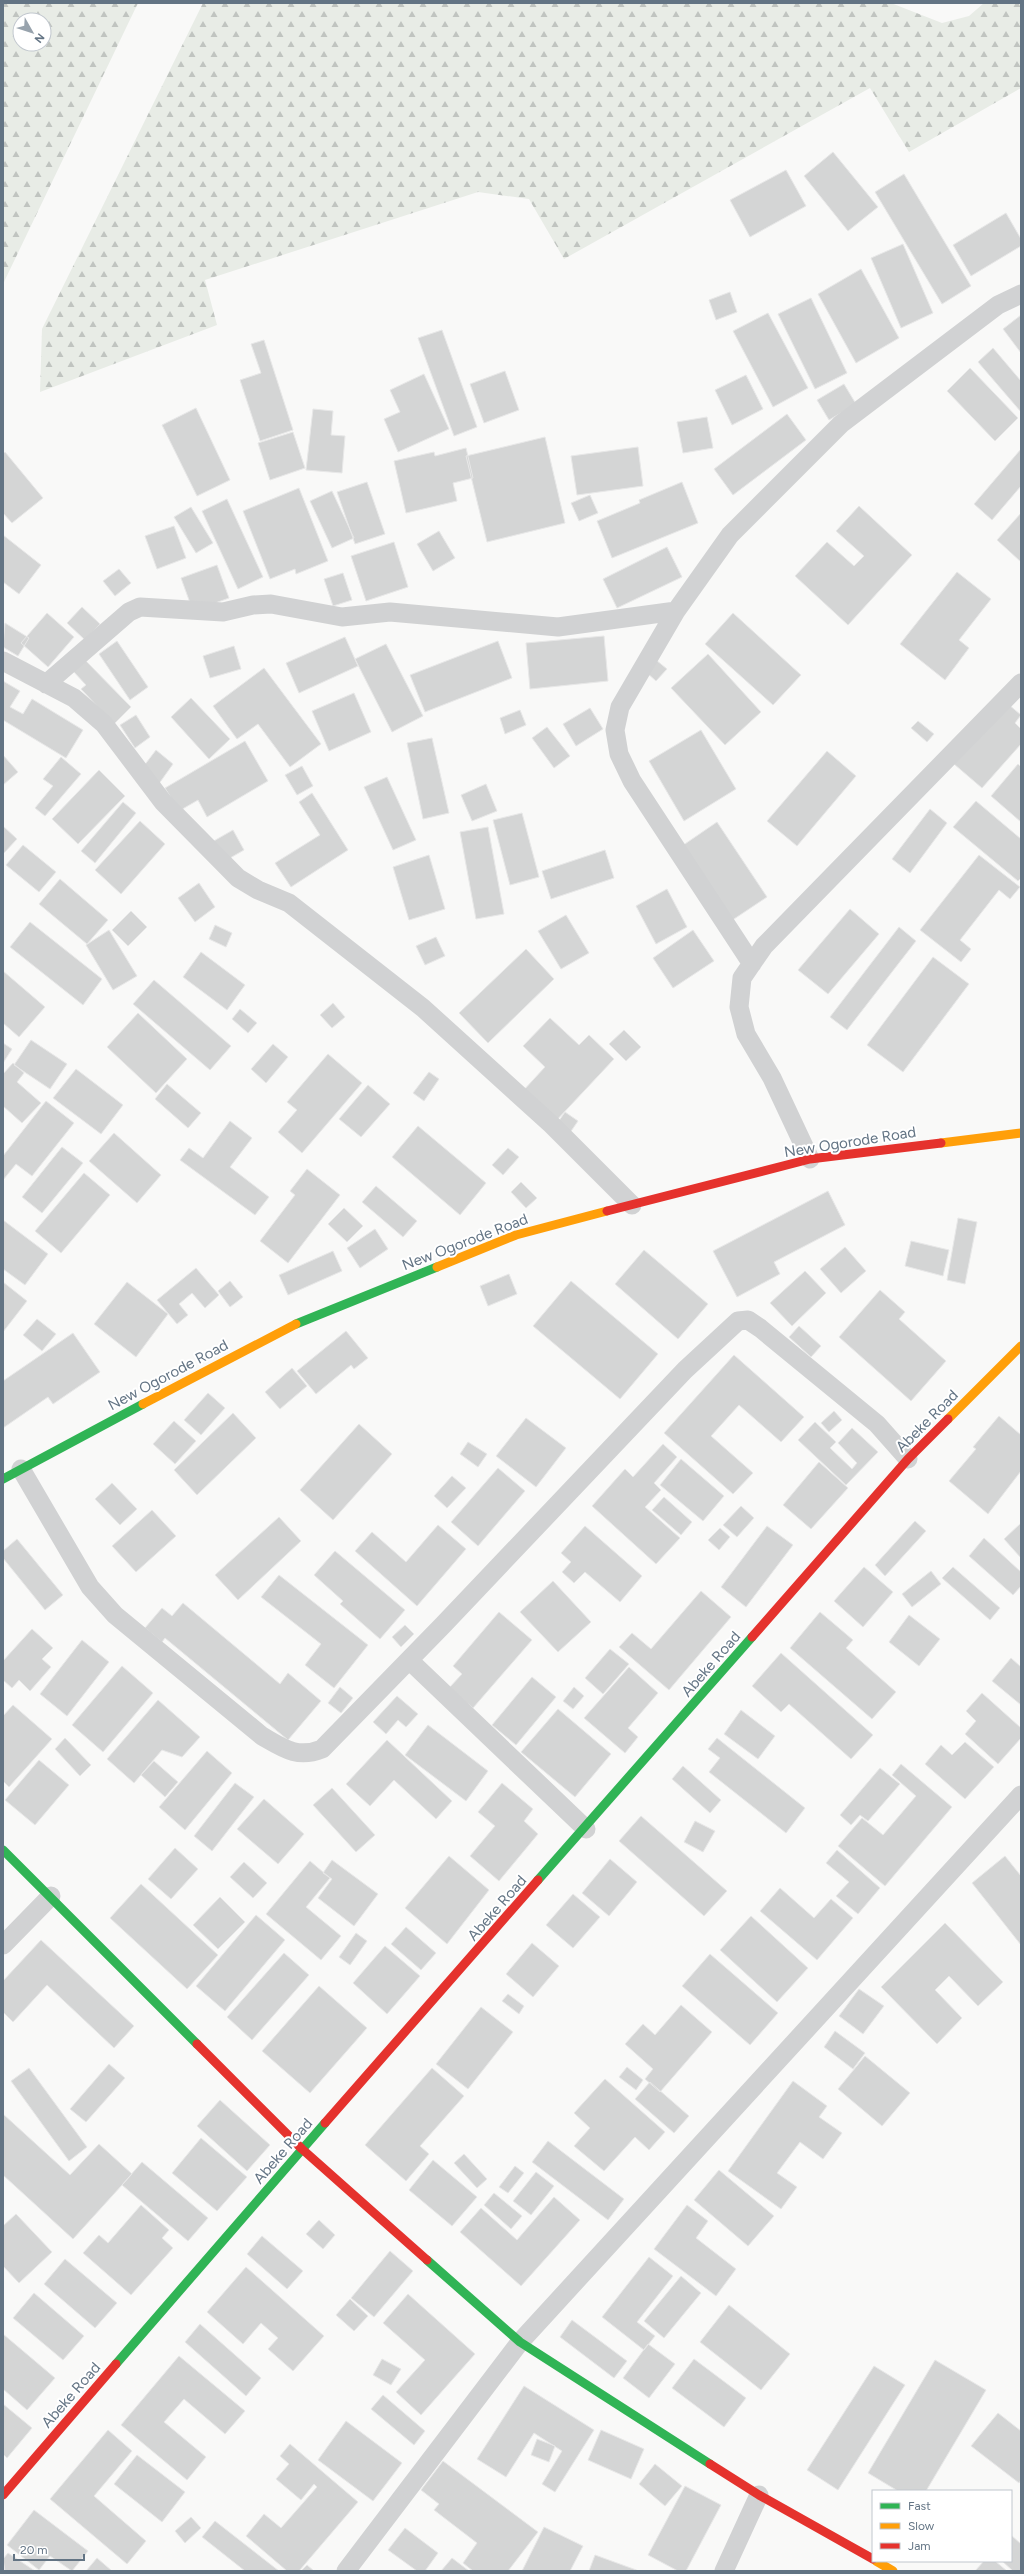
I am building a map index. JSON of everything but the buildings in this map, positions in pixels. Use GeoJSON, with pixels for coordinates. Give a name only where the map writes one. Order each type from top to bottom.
{"type":"FeatureCollection","features":[{"type":"Feature","properties":{"kind":"street"},"geometry":{"type":"LineString","coordinates":[[752,964],[632,781],[619,754],[616,730],[620,706],[676,611],[730,535],[841,424],[998,305],[1021,294]]}},
{"type":"Feature","properties":{"kind":"street"},"geometry":{"type":"LineString","coordinates":[[46,684],[129,612],[140,607],[223,612],[253,605],[271,604],[342,617],[390,612],[558,627],[676,611]]}},
{"type":"Feature","properties":{"kind":"street"},"geometry":{"type":"LineString","coordinates":[[3,661],[74,698],[104,724],[163,802],[238,878],[258,890],[289,904],[423,1008],[552,1125],[632,1205]]}},
{"type":"Feature","properties":{"kind":"street"},"geometry":{"type":"LineString","coordinates":[[810,1159],[772,1078],[746,1034],[739,1007],[742,978],[764,946],[1021,683]]}},
{"type":"Feature","properties":{"kind":"street","name":"New Ogorode Road"},"geometry":{"type":"LineString","coordinates":[[3,1479],[283,1329],[516,1235],[810,1159],[1021,1133]]}},
{"type":"Feature","properties":{"kind":"street"},"geometry":{"type":"LineString","coordinates":[[21,1469],[90,1587],[115,1615],[262,1736],[288,1751],[309,1754],[322,1749],[409,1660],[685,1370],[738,1322],[748,1320],[760,1328],[876,1424],[908,1459]]}},
{"type":"Feature","properties":{"kind":"street","name":"Abeke Road"},"geometry":{"type":"LineString","coordinates":[[3,2495],[302,2149],[586,1829],[908,1459],[1021,1346]]}},
{"type":"Feature","properties":{"kind":"street"},"geometry":{"type":"LineString","coordinates":[[409,1660],[586,1829]]}},
{"type":"Feature","properties":{"kind":"street"},"geometry":{"type":"LineString","coordinates":[[346,2571],[520,2342],[1021,1794]]}},
{"type":"Feature","properties":{"kind":"street"},"geometry":{"type":"LineString","coordinates":[[3,1850],[51,1896],[302,2149],[520,2342],[759,2495],[872,2559]]}},
{"type":"Feature","properties":{"kind":"street"},"geometry":{"type":"LineString","coordinates":[[3,1945],[51,1896]]}},
{"type":"Feature","properties":{"kind":"street"},"geometry":{"type":"LineString","coordinates":[[724,2571],[759,2495]]}},
{"type":"Feature","properties":{"kind":"street"},"geometry":{"type":"LineString","coordinates":[[878,2562],[893,2571]]}},
{"type":"Feature","properties":{"kind":"green space"},"geometry":{"type":"Polygon","coordinates":[[[3,3],[138,3],[3,284],[3,3]]]}},
{"type":"Feature","properties":{"kind":"green space"},"geometry":{"type":"Polygon","coordinates":[[[203,3],[891,3],[942,23],[969,16],[984,3],[1021,3],[1021,88],[909,152],[870,88],[564,259],[529,199],[478,192],[205,280],[217,325],[40,392],[42,329],[203,3]]]}},
{"type":"Feature","properties":{"kind":"traffic: fast"},"geometry":{"type":"LineString","coordinates":[[296,1324],[437,1267]]}},
{"type":"Feature","properties":{"kind":"traffic: fast"},"geometry":{"type":"LineString","coordinates":[[3,1479],[143,1404]]}},
{"type":"Feature","properties":{"kind":"traffic: fast"},"geometry":{"type":"LineString","coordinates":[[538,1880],[752,1637]]}},
{"type":"Feature","properties":{"kind":"traffic: fast"},"geometry":{"type":"LineString","coordinates":[[3,1850],[197,2044]]}},
{"type":"Feature","properties":{"kind":"traffic: fast"},"geometry":{"type":"LineString","coordinates":[[116,2364],[325,2123]]}},
{"type":"Feature","properties":{"kind":"traffic: fast"},"geometry":{"type":"LineString","coordinates":[[427,2260],[520,2342],[710,2464]]}},
{"type":"Feature","properties":{"kind":"traffic: slow"},"geometry":{"type":"LineString","coordinates":[[941,1143],[1021,1133]]}},
{"type":"Feature","properties":{"kind":"traffic: slow"},"geometry":{"type":"LineString","coordinates":[[437,1267],[516,1235],[607,1211]]}},
{"type":"Feature","properties":{"kind":"traffic: slow"},"geometry":{"type":"LineString","coordinates":[[143,1404],[296,1324]]}},
{"type":"Feature","properties":{"kind":"traffic: slow"},"geometry":{"type":"LineString","coordinates":[[948,1419],[1021,1346]]}},
{"type":"Feature","properties":{"kind":"traffic: slow"},"geometry":{"type":"LineString","coordinates":[[878,2562],[893,2571]]}},
{"type":"Feature","properties":{"kind":"traffic: jam"},"geometry":{"type":"LineString","coordinates":[[607,1211],[810,1159],[941,1143]]}},
{"type":"Feature","properties":{"kind":"traffic: jam"},"geometry":{"type":"LineString","coordinates":[[752,1637],[908,1459],[948,1419]]}},
{"type":"Feature","properties":{"kind":"traffic: jam"},"geometry":{"type":"LineString","coordinates":[[325,2123],[538,1880]]}},
{"type":"Feature","properties":{"kind":"traffic: jam"},"geometry":{"type":"LineString","coordinates":[[197,2044],[302,2149],[427,2260]]}},
{"type":"Feature","properties":{"kind":"traffic: jam"},"geometry":{"type":"LineString","coordinates":[[3,2495],[116,2364]]}},
{"type":"Feature","properties":{"kind":"traffic: jam"},"geometry":{"type":"LineString","coordinates":[[710,2464],[759,2495],[872,2558]]}}]}
